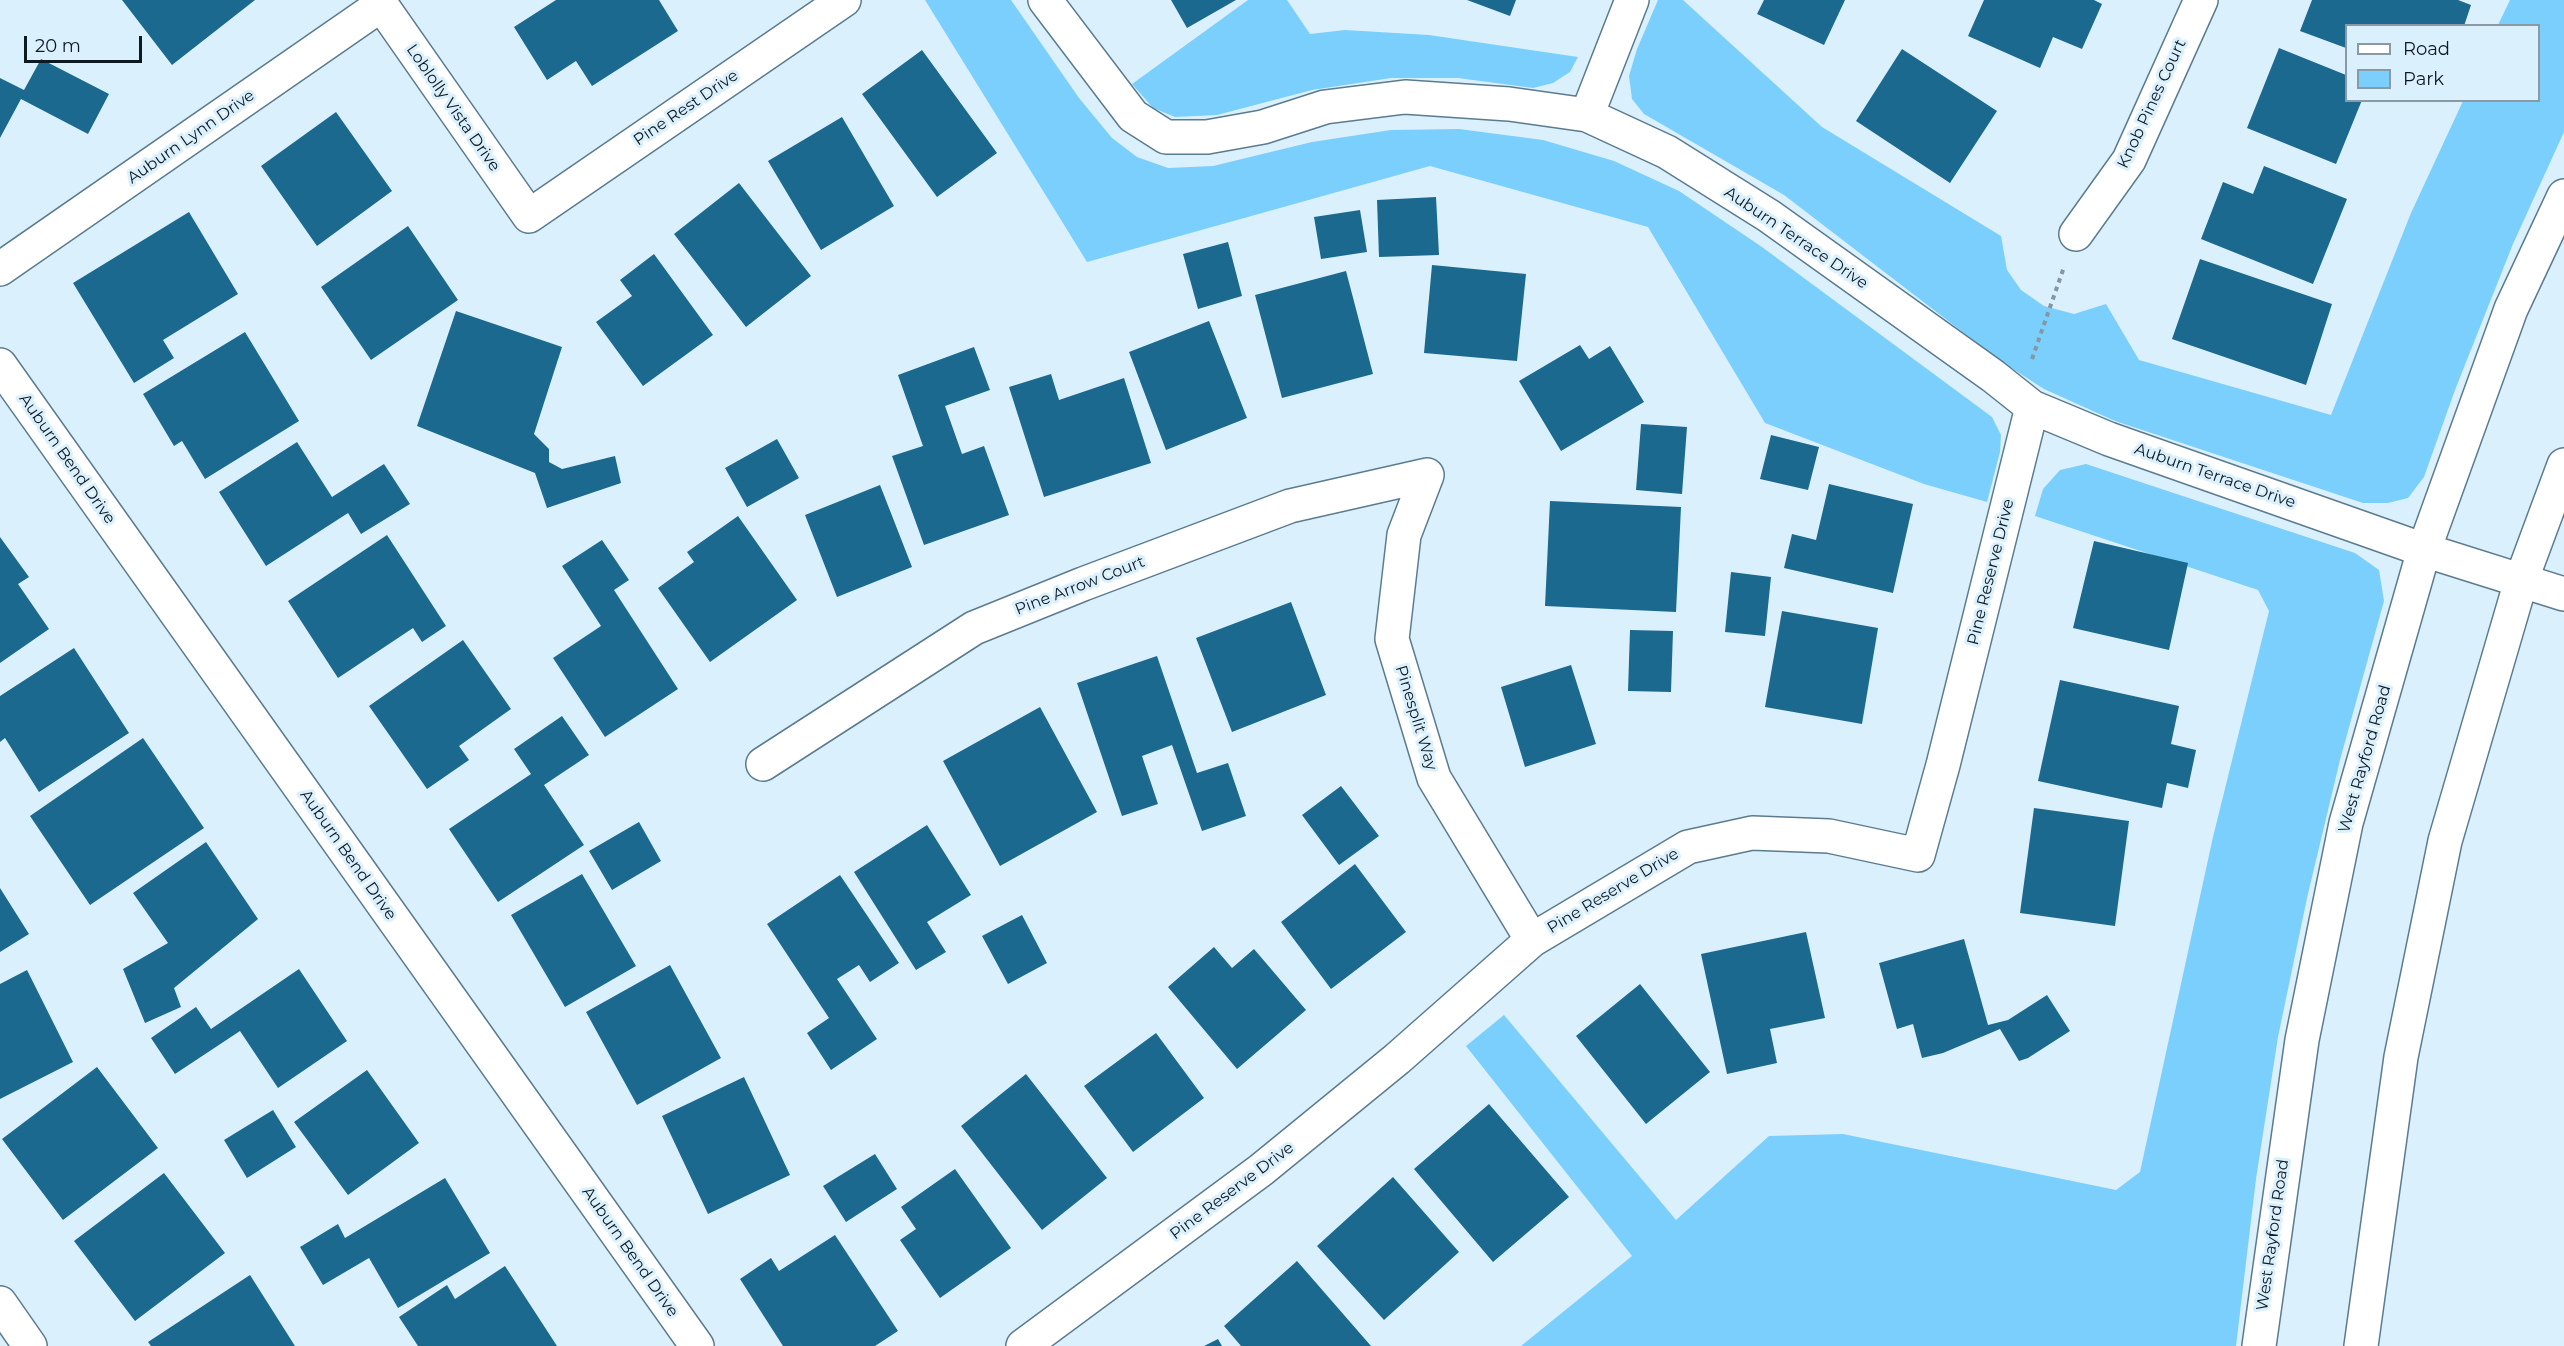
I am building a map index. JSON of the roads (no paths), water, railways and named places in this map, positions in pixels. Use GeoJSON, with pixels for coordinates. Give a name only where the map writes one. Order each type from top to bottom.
{"type":"FeatureCollection","features":[{"type":"Feature","properties":{"kind":"street","name":"Pine Rest Drive"},"geometry":{"type":"LineString","coordinates":[[529,216],[844,0]]}},
{"type":"Feature","properties":{"kind":"street","name":"Auburn Terrace Drive"},"geometry":{"type":"LineString","coordinates":[[1045,0],[1133,116],[1166,137],[1208,137],[1263,127],[1325,107],[1405,97],[1509,104],[1587,115],[1667,152],[1770,216],[2026,402],[2109,439],[2424,550],[2564,594]]}},
{"type":"Feature","properties":{"kind":"street"},"geometry":{"type":"LineString","coordinates":[[1587,115],[1632,0]]}},
{"type":"Feature","properties":{"kind":"street","name":"Knob Pines Court"},"geometry":{"type":"LineString","coordinates":[[2076,234],[2129,160],[2201,0]]}},
{"type":"Feature","properties":{"kind":"street","name":"Loblolly Vista Drive"},"geometry":{"type":"LineString","coordinates":[[380,2],[529,216]]}},
{"type":"Feature","properties":{"kind":"street","name":"Auburn Lynn Drive"},"geometry":{"type":"LineString","coordinates":[[0,269],[380,2]]}},
{"type":"Feature","properties":{"kind":"street","name":"West Rayford Road"},"geometry":{"type":"LineString","coordinates":[[2259,1346],[2302,1040],[2343,834],[2424,550],[2511,309],[2564,196]]}},
{"type":"Feature","properties":{"kind":"street","name":"Auburn Bend Drive"},"geometry":{"type":"LineString","coordinates":[[0,365],[697,1346]]}},
{"type":"Feature","properties":{"kind":"street","name":"Pine Reserve Drive"},"geometry":{"type":"LineString","coordinates":[[1023,1346],[1261,1170],[1397,1059],[1532,940],[1688,847],[1752,833],[1829,836],[1918,855],[1943,765],[2026,402]]}},
{"type":"Feature","properties":{"kind":"street"},"geometry":{"type":"LineString","coordinates":[[2361,1346],[2401,1057],[2443,852],[2521,581],[2564,465]]}},
{"type":"Feature","properties":{"kind":"street","name":"Pinesplit Way"},"geometry":{"type":"LineString","coordinates":[[1427,475],[1404,535],[1392,639],[1434,778],[1532,940]]}},
{"type":"Feature","properties":{"kind":"street","name":"Pine Arrow Court"},"geometry":{"type":"LineString","coordinates":[[763,764],[974,628],[1290,506],[1427,475]]}},
{"type":"Feature","properties":{"kind":"street"},"geometry":{"type":"LineString","coordinates":[[0,1303],[30,1346]]}}]}
